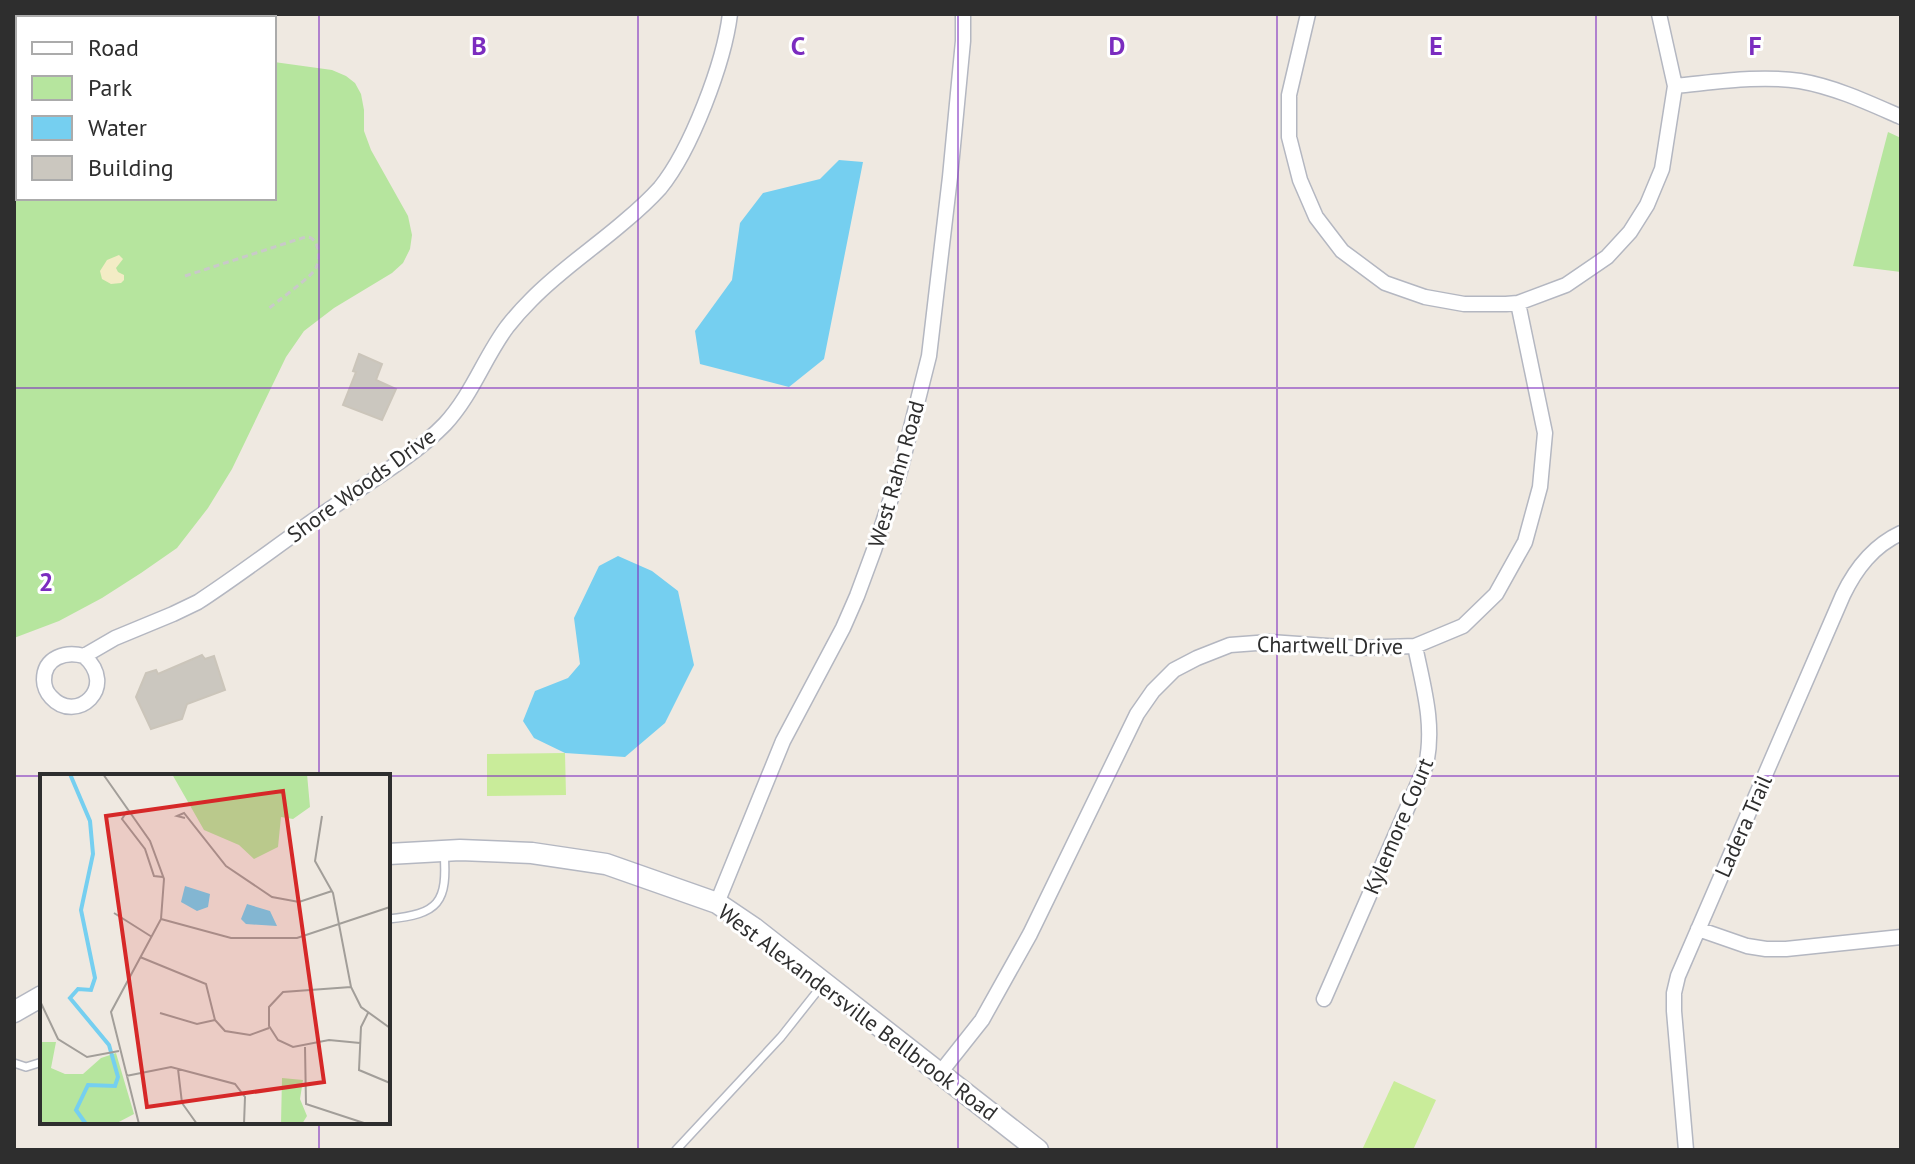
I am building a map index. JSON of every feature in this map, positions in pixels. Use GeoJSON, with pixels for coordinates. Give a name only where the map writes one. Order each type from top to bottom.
{"type":"FeatureCollection","features":[{"type":"Feature","properties":{"kind":"main road","name":"West Alexandersville Bellbrook Road"},"geometry":{"type":"LineString","coordinates":[[390,854],[444,850],[532,853],[606,864],[717,903],[754,928],[1038,1150]]}},
{"type":"Feature","properties":{"kind":"main road"},"geometry":{"type":"LineString","coordinates":[[14,1012],[40,997]]}},
{"type":"Feature","properties":{"kind":"street","name":"Shore Woods Drive"},"geometry":{"type":"LineString","coordinates":[[84,656],[115,638],[198,602],[384,472],[447,422],[468,395],[507,328],[524,308],[626,220],[659,188],[675,166],[704,105],[730,14]]}},
{"type":"Feature","properties":{"kind":"street","name":"West Rahn Road"},"geometry":{"type":"LineString","coordinates":[[717,903],[783,741],[857,596],[901,466],[929,356],[950,177],[963,14]]}},
{"type":"Feature","properties":{"kind":"street"},"geometry":{"type":"LineString","coordinates":[[1308,14],[1289,95],[1289,137],[1300,180],[1316,217],[1342,251],[1385,283],[1425,297],[1464,304],[1518,303],[1566,285],[1607,257],[1630,232],[1647,205],[1662,169],[1675,86],[1659,14]]}},
{"type":"Feature","properties":{"kind":"street"},"geometry":{"type":"LineString","coordinates":[[1675,86],[1761,79],[1802,82],[1901,117]]}},
{"type":"Feature","properties":{"kind":"street","name":"Chartwell Drive"},"geometry":{"type":"LineString","coordinates":[[940,1073],[982,1020],[1030,934],[1137,714],[1153,691],[1174,670],[1230,645],[1270,642],[1356,648],[1415,646],[1463,626],[1496,594],[1525,542],[1540,487],[1545,433],[1518,303]]}},
{"type":"Feature","properties":{"kind":"street","name":"Ladera Trail"},"geometry":{"type":"LineString","coordinates":[[1686,1150],[1674,1011],[1678,976],[1847,586],[1863,561],[1877,547],[1901,533]]}},
{"type":"Feature","properties":{"kind":"street","name":"Kylemore Court"},"geometry":{"type":"LineString","coordinates":[[1324,999],[1426,765],[1430,745],[1429,719],[1415,646]]}},
{"type":"Feature","properties":{"kind":"street"},"geometry":{"type":"LineString","coordinates":[[1698,929],[1747,946],[1766,949],[1901,937]]}},
{"type":"Feature","properties":{"kind":"lane"},"geometry":{"type":"LineString","coordinates":[[390,919],[421,914],[436,903],[445,879],[444,850]]}},
{"type":"Feature","properties":{"kind":"lane"},"geometry":{"type":"LineString","coordinates":[[676,1150],[781,1037],[824,982]]}},
{"type":"Feature","properties":{"kind":"lane"},"geometry":{"type":"LineString","coordinates":[[14,1063],[26,1067],[40,1063]]}},
{"type":"Feature","properties":{"kind":"path"},"geometry":{"type":"LineString","coordinates":[[185,276],[299,239],[311,238],[317,247],[319,260],[315,271],[267,310]]}},
{"type":"Feature","properties":{"kind":"green space"},"geometry":{"type":"Polygon","coordinates":[[[14,14],[170,14],[16,16],[16,200],[276,200],[276,62],[332,70],[346,76],[355,83],[361,94],[364,131],[371,150],[408,216],[412,235],[403,263],[304,331],[286,357],[232,469],[208,508],[177,548],[102,598],[59,621],[14,638],[14,14]]]}},
{"type":"Feature","properties":{"kind":"green space"},"geometry":{"type":"Polygon","coordinates":[[[1888,132],[1901,138],[1901,272],[1853,266],[1888,132]]]}},
{"type":"Feature","properties":{"kind":"green space"},"geometry":{"type":"Polygon","coordinates":[[[565,753],[566,795],[487,796],[487,754],[565,753]]]}},
{"type":"Feature","properties":{"kind":"green space"},"geometry":{"type":"Polygon","coordinates":[[[1394,1081],[1436,1100],[1413,1150],[1362,1150],[1394,1081]]]}},
{"type":"Feature","properties":{"kind":"sand"},"geometry":{"type":"Polygon","coordinates":[[[119,255],[123,259],[116,268],[124,275],[124,280],[111,284],[102,279],[100,271],[107,260],[119,255]]]}},
{"type":"Feature","properties":{"kind":"water"},"geometry":{"type":"Polygon","coordinates":[[[839,160],[863,162],[824,359],[789,387],[700,364],[695,331],[732,280],[740,223],[763,193],[820,179],[839,160]]]}},
{"type":"Feature","properties":{"kind":"water"},"geometry":{"type":"Polygon","coordinates":[[[618,556],[652,571],[678,591],[694,665],[665,723],[625,757],[565,753],[534,738],[523,721],[535,691],[568,678],[580,664],[574,618],[599,566],[618,556]]]}},
{"type":"Feature","properties":{"kind":"building"},"geometry":{"type":"Polygon","coordinates":[[[359,354],[382,364],[376,380],[396,389],[382,420],[343,405],[356,372],[353,371],[359,354]]]}},
{"type":"Feature","properties":{"kind":"building"},"geometry":{"type":"Polygon","coordinates":[[[202,655],[205,659],[214,656],[225,690],[187,704],[182,719],[151,729],[136,697],[146,673],[156,670],[158,674],[202,655]]]}}]}
